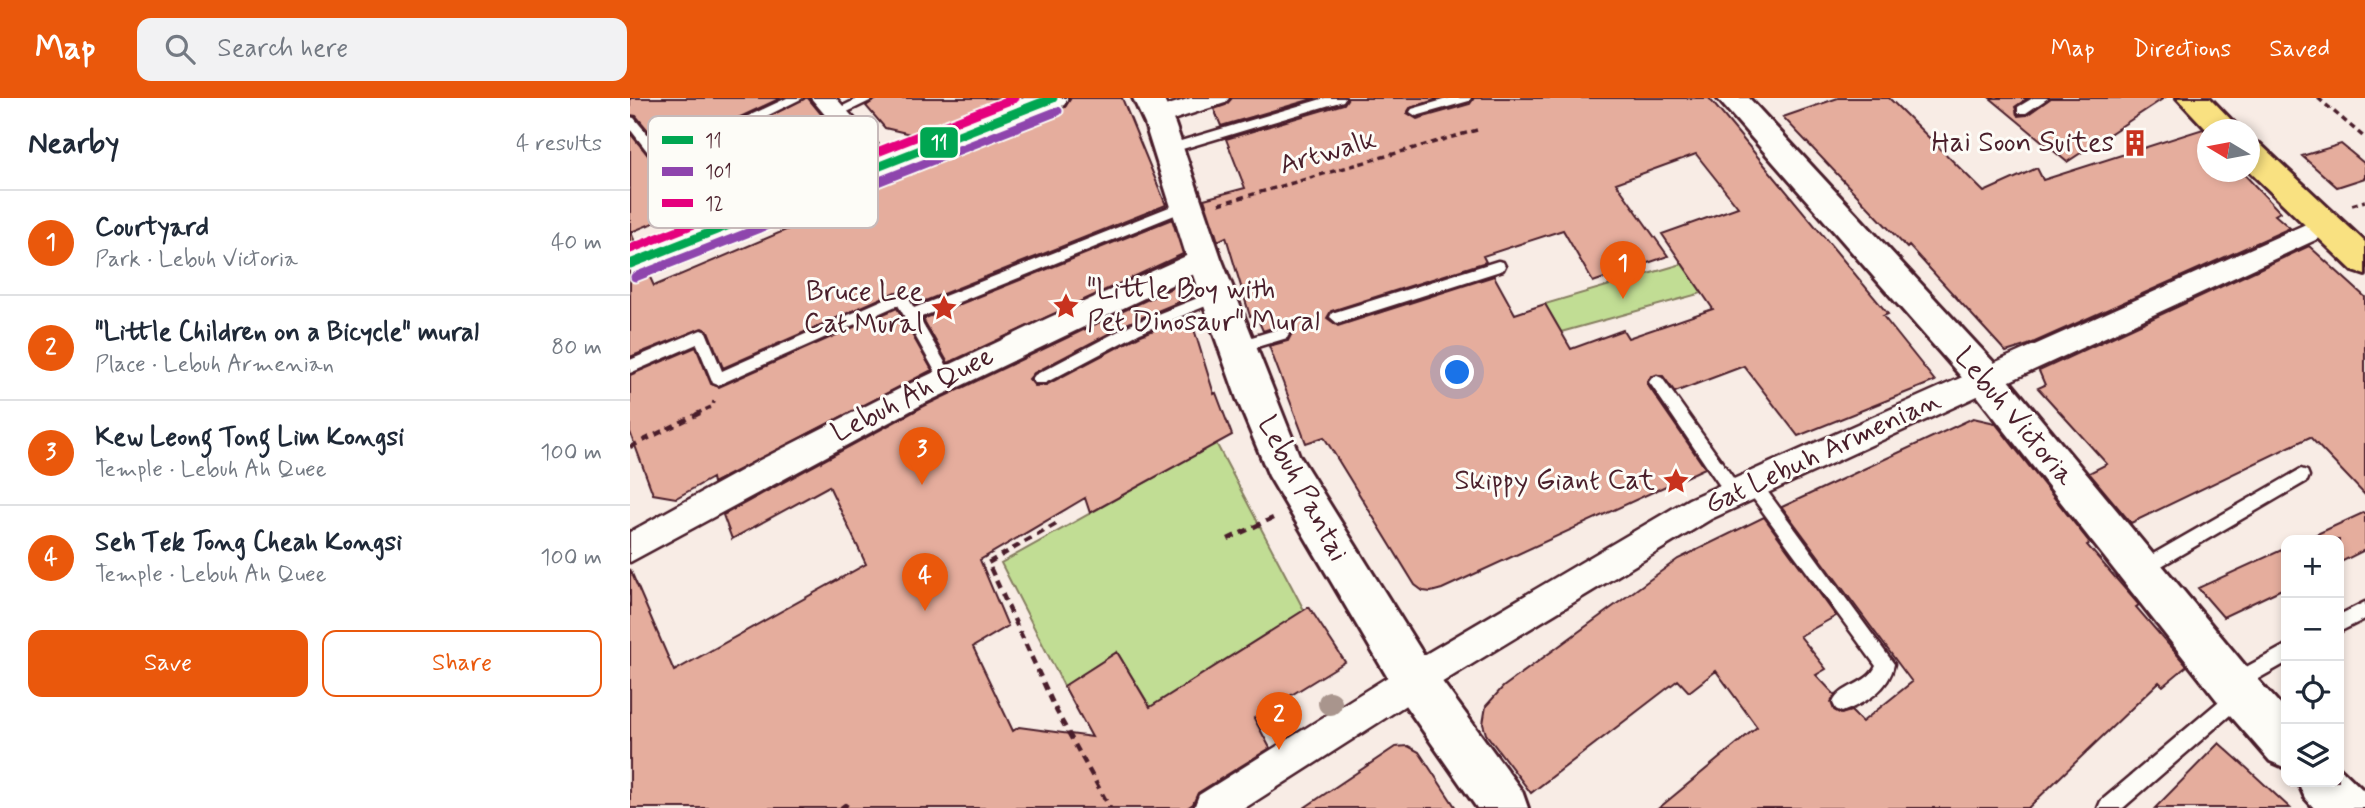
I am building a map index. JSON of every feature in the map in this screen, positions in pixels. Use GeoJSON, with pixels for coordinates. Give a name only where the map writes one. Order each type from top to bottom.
{"type":"FeatureCollection","features":[{"type":"Feature","properties":{"kind":"main road"},"geometry":{"type":"LineString","coordinates":[[2192,98],[2214,119]]}},
{"type":"Feature","properties":{"kind":"main road"},"geometry":{"type":"LineString","coordinates":[[2260,162],[2365,262]]}},
{"type":"Feature","properties":{"kind":"street"},"geometry":{"type":"LineString","coordinates":[[878,162],[880,164],[1053,98]]}},
{"type":"Feature","properties":{"kind":"street"},"geometry":{"type":"LineString","coordinates":[[1158,121],[1217,98]]}},
{"type":"Feature","properties":{"kind":"street","name":"Lebuh Victoria"},"geometry":{"type":"LineString","coordinates":[[1732,98],[1985,378],[2236,689],[2281,739]]}},
{"type":"Feature","properties":{"kind":"street","name":"Lebuh Pantai"},"geometry":{"type":"LineString","coordinates":[[1158,121],[1204,258],[1283,464],[1414,680],[1505,808]]}},
{"type":"Feature","properties":{"kind":"street","name":"Gat Lebuh Armenian"},"geometry":{"type":"LineString","coordinates":[[1212,808],[1414,680],[1700,509],[2326,224]]}},
{"type":"Feature","properties":{"kind":"street"},"geometry":{"type":"LineString","coordinates":[[630,264],[720,228]]}},
{"type":"Feature","properties":{"kind":"street","name":"Lebuh Ah Quee"},"geometry":{"type":"LineString","coordinates":[[630,548],[711,501],[946,378],[1035,334],[1204,258]]}},
{"type":"Feature","properties":{"kind":"street"},"geometry":{"type":"LineString","coordinates":[[2326,787],[2347,808]]}},
{"type":"Feature","properties":{"kind":"lane"},"geometry":{"type":"LineString","coordinates":[[759,116],[797,98]]}},
{"type":"Feature","properties":{"kind":"lane"},"geometry":{"type":"LineString","coordinates":[[830,105],[870,98]]}},
{"type":"Feature","properties":{"kind":"lane"},"geometry":{"type":"LineString","coordinates":[[1158,121],[1339,98]]}},
{"type":"Feature","properties":{"kind":"lane"},"geometry":{"type":"LineString","coordinates":[[1416,112],[1465,98]]}},
{"type":"Feature","properties":{"kind":"lane"},"geometry":{"type":"LineString","coordinates":[[2022,110],[2042,98]]}},
{"type":"Feature","properties":{"kind":"lane"},"geometry":{"type":"LineString","coordinates":[[630,121],[648,143]]}},
{"type":"Feature","properties":{"kind":"lane"},"geometry":{"type":"LineString","coordinates":[[911,315],[1188,209]]}},
{"type":"Feature","properties":{"kind":"lane"},"geometry":{"type":"LineString","coordinates":[[1337,317],[1498,266]]}},
{"type":"Feature","properties":{"kind":"lane"},"geometry":{"type":"LineString","coordinates":[[1040,379],[1135,329],[1218,295]]}},
{"type":"Feature","properties":{"kind":"lane"},"geometry":{"type":"LineString","coordinates":[[630,367],[701,336],[718,379],[901,298],[946,378]]}},
{"type":"Feature","properties":{"kind":"lane"},"geometry":{"type":"LineString","coordinates":[[1237,347],[1282,334]]}},
{"type":"Feature","properties":{"kind":"lane"},"geometry":{"type":"LineString","coordinates":[[1657,382],[1885,664],[1885,673],[1879,680],[1842,703]]}},
{"type":"Feature","properties":{"kind":"lane"},"geometry":{"type":"LineString","coordinates":[[2139,570],[2301,476]]}},
{"type":"Feature","properties":{"kind":"lane"},"geometry":{"type":"LineString","coordinates":[[2344,621],[2365,610]]}},
{"type":"Feature","properties":{"kind":"lane"},"geometry":{"type":"LineString","coordinates":[[2108,808],[2236,689],[2281,657]]}},
{"type":"Feature","properties":{"kind":"path"},"geometry":{"type":"LineString","coordinates":[[2318,98],[2365,138]]}},
{"type":"Feature","properties":{"kind":"path","name":"Artwalk"},"geometry":{"type":"LineString","coordinates":[[1188,209],[1477,130]]}},
{"type":"Feature","properties":{"kind":"path"},"geometry":{"type":"LineString","coordinates":[[630,447],[713,406],[718,379]]}},
{"type":"Feature","properties":{"kind":"path"},"geometry":{"type":"LineString","coordinates":[[1228,539],[1306,504]]}},
{"type":"Feature","properties":{"kind":"path"},"geometry":{"type":"LineString","coordinates":[[1056,524],[988,563],[1057,712],[1110,808]]}},
{"type":"Feature","properties":{"kind":"path"},"geometry":{"type":"LineString","coordinates":[[841,808],[845,805],[849,808]]}},
{"type":"Feature","properties":{"kind":"green space"},"geometry":{"type":"Polygon","coordinates":[[[1682,264],[1702,293],[1561,332],[1545,304],[1682,264]]]}},
{"type":"Feature","properties":{"kind":"green space"},"geometry":{"type":"Polygon","coordinates":[[[1216,443],[1304,610],[1151,708],[1117,652],[1064,686],[1001,563],[1216,443]]]}},
{"type":"Feature","properties":{"kind":"building"},"geometry":{"type":"Polygon","coordinates":[[[630,98],[781,98],[742,116],[648,116],[648,130],[636,116],[630,115],[630,98]]]}},
{"type":"Feature","properties":{"kind":"building"},"geometry":{"type":"Polygon","coordinates":[[[808,98],[823,116],[770,116],[808,98]]]}},
{"type":"Feature","properties":{"kind":"building"},"geometry":{"type":"Polygon","coordinates":[[[878,98],[1017,98],[919,136],[885,128],[878,116],[875,116],[866,106],[878,98]]]}},
{"type":"Feature","properties":{"kind":"building"},"geometry":{"type":"Polygon","coordinates":[[[1071,98],[1122,98],[1166,205],[915,305],[908,293],[895,292],[723,368],[708,331],[702,328],[630,357],[630,279],[648,273],[654,286],[791,228],[878,228],[878,181],[1065,107],[1071,98]]]}},
{"type":"Feature","properties":{"kind":"building"},"geometry":{"type":"Polygon","coordinates":[[[1232,98],[1316,98],[1221,126],[1214,109],[1226,105],[1232,98]]]}},
{"type":"Feature","properties":{"kind":"building"},"geometry":{"type":"Polygon","coordinates":[[[1348,98],[1441,98],[1410,108],[1407,113],[1417,119],[1470,104],[1474,98],[1709,98],[1888,314],[1883,316],[1935,381],[1798,436],[1744,366],[1675,392],[1663,376],[1651,376],[1647,384],[1705,468],[1442,589],[1423,591],[1415,585],[1324,437],[1306,443],[1269,346],[1288,341],[1292,333],[1281,325],[1263,331],[1256,315],[1250,316],[1226,237],[1218,241],[1204,199],[1245,188],[1226,139],[1344,104],[1348,98]],[[1696,154],[1616,183],[1668,256],[1593,282],[1563,230],[1483,256],[1486,262],[1331,311],[1327,318],[1338,326],[1494,276],[1515,314],[1545,304],[1571,349],[1623,330],[1628,338],[1713,309],[1662,234],[1738,207],[1696,154]]]}},
{"type":"Feature","properties":{"kind":"building"},"geometry":{"type":"Polygon","coordinates":[[[1838,98],[1889,98],[1984,192],[2037,168],[2043,180],[2197,131],[2197,182],[2252,182],[2280,212],[2275,215],[2290,228],[2028,345],[2006,352],[1909,246],[1907,248],[1783,117],[1838,98]]]}},
{"type":"Feature","properties":{"kind":"building"},"geometry":{"type":"Polygon","coordinates":[[[1990,98],[2028,98],[2015,107],[2018,116],[2027,115],[2051,98],[2164,98],[2067,162],[1990,98]]]}},
{"type":"Feature","properties":{"kind":"building"},"geometry":{"type":"Polygon","coordinates":[[[630,133],[648,155],[648,225],[631,232],[636,245],[630,247],[630,133]]]}},
{"type":"Feature","properties":{"kind":"building"},"geometry":{"type":"Polygon","coordinates":[[[2341,144],[2365,164],[2365,178],[2337,187],[2302,156],[2341,144]]]}},
{"type":"Feature","properties":{"kind":"building"},"geometry":{"type":"Polygon","coordinates":[[[1172,219],[1183,254],[948,363],[923,319],[1172,219]]]}},
{"type":"Feature","properties":{"kind":"building"},"geometry":{"type":"Polygon","coordinates":[[[2309,246],[2365,297],[2365,495],[2310,437],[2131,523],[2089,473],[2107,464],[2038,388],[2045,385],[2039,371],[2309,246]]]}},
{"type":"Feature","properties":{"kind":"building"},"geometry":{"type":"Polygon","coordinates":[[[1182,283],[1191,297],[1129,323],[1034,373],[1029,379],[1035,386],[1046,385],[1141,335],[1190,316],[1214,394],[1216,393],[1232,435],[1090,513],[1085,498],[980,560],[1008,626],[973,647],[1013,731],[1019,727],[1092,737],[1064,686],[1117,652],[1150,707],[1309,607],[1345,662],[1254,718],[1270,748],[1198,793],[1193,804],[1187,808],[630,808],[630,569],[674,671],[866,564],[829,486],[732,539],[723,515],[924,406],[1182,283]]]}},
{"type":"Feature","properties":{"kind":"building"},"geometry":{"type":"Polygon","coordinates":[[[897,308],[932,370],[713,483],[712,478],[676,498],[653,494],[630,432],[630,375],[696,347],[711,384],[719,387],[897,308]]]}},
{"type":"Feature","properties":{"kind":"building"},"geometry":{"type":"Polygon","coordinates":[[[1973,418],[1995,423],[2090,543],[2087,545],[2187,666],[2163,686],[2159,682],[2028,808],[1659,808],[1757,727],[1716,671],[1689,692],[1678,680],[1531,793],[1486,734],[1483,724],[1486,706],[1503,687],[1678,559],[1764,517],[1836,616],[1800,636],[1826,669],[1816,675],[1835,695],[1831,702],[1834,710],[1841,714],[1851,711],[1862,722],[1912,682],[1782,507],[1973,418]]]}},
{"type":"Feature","properties":{"kind":"building"},"geometry":{"type":"Polygon","coordinates":[[[2365,512],[2365,550],[2344,560],[2344,535],[2315,535],[2365,512]]]}},
{"type":"Feature","properties":{"kind":"building"},"geometry":{"type":"Polygon","coordinates":[[[2281,550],[2281,589],[2223,617],[2198,588],[2281,550]]]}},
{"type":"Feature","properties":{"kind":"building"},"geometry":{"type":"Polygon","coordinates":[[[2219,743],[2249,770],[2290,808],[2155,808],[2219,743]]]}},
{"type":"Feature","properties":{"kind":"building"},"geometry":{"type":"Polygon","coordinates":[[[1408,746],[1419,752],[1456,808],[1304,808],[1395,747],[1408,746]]]}},
{"type":"Feature","properties":{"kind":"transit line","name":"12"},"geometry":{"type":"LineString","coordinates":[[878,152],[1015,98]]}},
{"type":"Feature","properties":{"kind":"transit line","name":"11"},"geometry":{"type":"LineString","coordinates":[[878,167],[1053,98]]}},
{"type":"Feature","properties":{"kind":"transit line","name":"101"},"geometry":{"type":"LineString","coordinates":[[878,182],[1058,111]]}},
{"type":"Feature","properties":{"kind":"transit line","name":"12"},"geometry":{"type":"LineString","coordinates":[[630,249],[684,228]]}},
{"type":"Feature","properties":{"kind":"transit line","name":"11"},"geometry":{"type":"LineString","coordinates":[[630,264],[722,228]]}},
{"type":"Feature","properties":{"kind":"transit line","name":"101"},"geometry":{"type":"LineString","coordinates":[[635,277],[760,228]]}},
{"type":"Feature","properties":{"kind":"place","name":"Hai Soon Suites"},"geometry":{"type":"Point","coordinates":[2135,143]}},
{"type":"Feature","properties":{"kind":"place","name":"Courtyard"},"geometry":{"type":"Point","coordinates":[1623,299]}},
{"type":"Feature","properties":{"kind":"place","name":"\"Little Boy with Pet Dinosaur\" Mural"},"geometry":{"type":"Point","coordinates":[1066,306]}},
{"type":"Feature","properties":{"kind":"place","name":"Bruce Lee Cat Mural"},"geometry":{"type":"Point","coordinates":[944,308]}},
{"type":"Feature","properties":{"kind":"place","name":"Skippy Giant Cat"},"geometry":{"type":"Point","coordinates":[1676,481]}},
{"type":"Feature","properties":{"kind":"place","name":"Kew Leong Tong Lim Kongsi"},"geometry":{"type":"Point","coordinates":[922,485]}},
{"type":"Feature","properties":{"kind":"place","name":"Seh Tek Tong Cheah Kongsi"},"geometry":{"type":"Point","coordinates":[925,611]}},
{"type":"Feature","properties":{"kind":"place","name":"\"Little Children on a Bicycle\" mural"},"geometry":{"type":"Point","coordinates":[1279,750]}}]}
